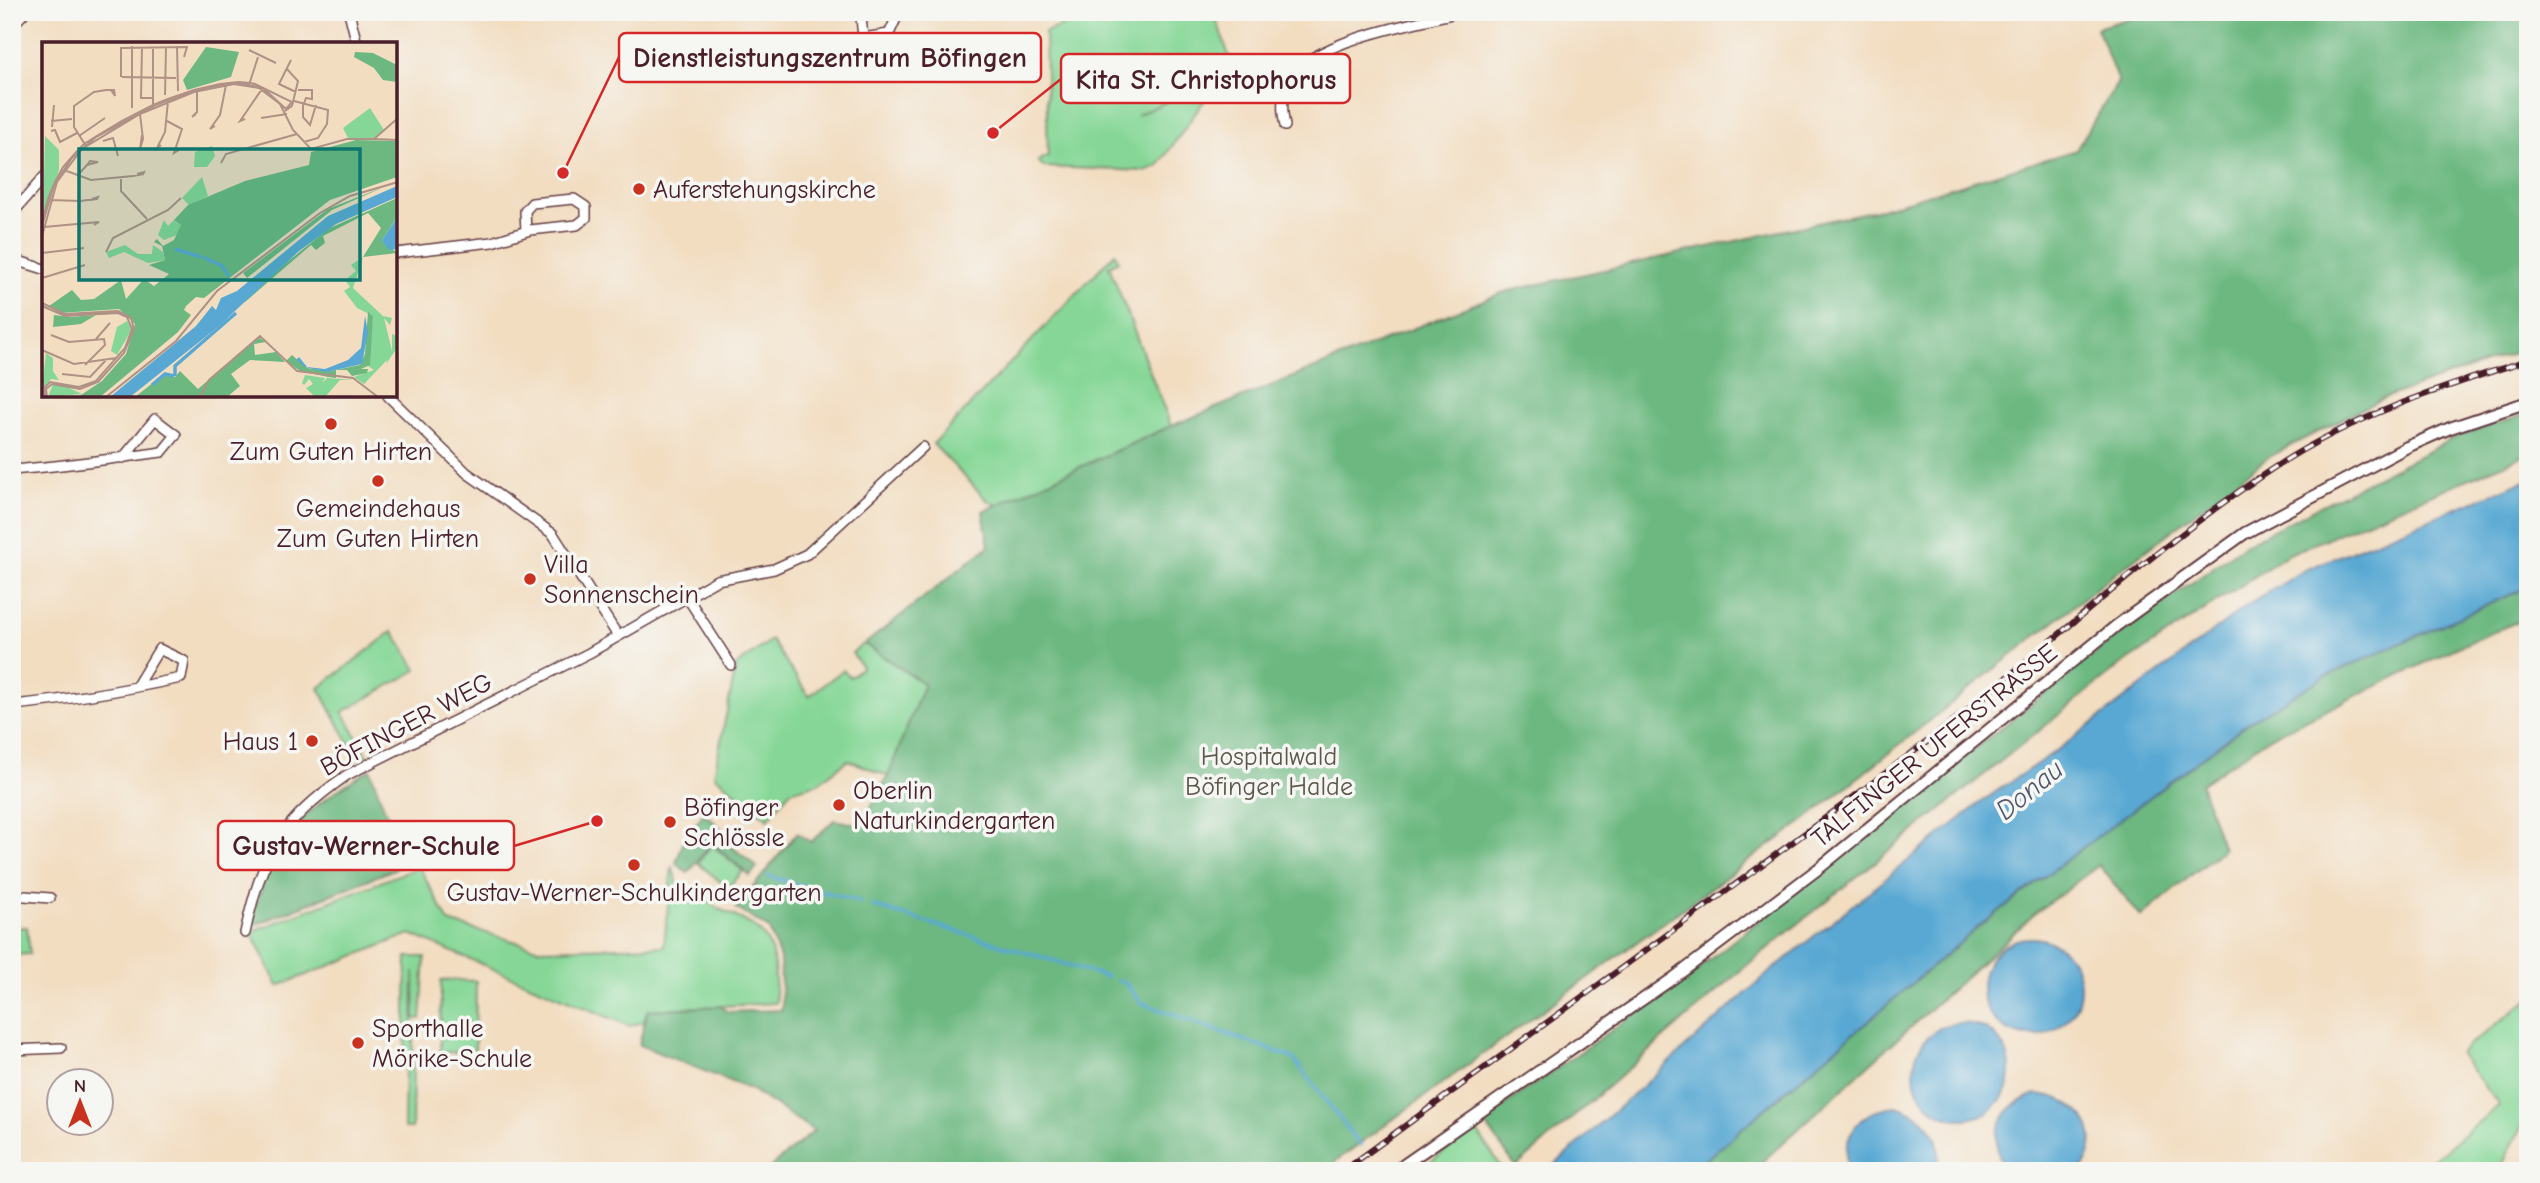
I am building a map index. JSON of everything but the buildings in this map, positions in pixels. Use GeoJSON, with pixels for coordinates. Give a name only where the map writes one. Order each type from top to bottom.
{"type":"FeatureCollection","features":[{"type":"Feature","properties":{"kind":"street"},"geometry":{"type":"LineString","coordinates":[[12,26],[25,12]]}},
{"type":"Feature","properties":{"kind":"street"},"geometry":{"type":"LineString","coordinates":[[349,12],[356,42]]}},
{"type":"Feature","properties":{"kind":"street"},"geometry":{"type":"LineString","coordinates":[[884,12],[860,17],[863,38],[889,34],[899,12]]}},
{"type":"Feature","properties":{"kind":"street"},"geometry":{"type":"LineString","coordinates":[[1285,127],[1281,103],[1284,92],[1288,82],[1306,62],[1333,47],[1459,12]]}},
{"type":"Feature","properties":{"kind":"street"},"geometry":{"type":"LineString","coordinates":[[12,214],[42,179]]}},
{"type":"Feature","properties":{"kind":"street"},"geometry":{"type":"LineString","coordinates":[[397,253],[492,242],[526,231],[579,225],[586,218],[586,207],[574,199],[532,203],[525,211],[526,231]]}},
{"type":"Feature","properties":{"kind":"street"},"geometry":{"type":"LineString","coordinates":[[12,259],[42,268]]}},
{"type":"Feature","properties":{"kind":"street"},"geometry":{"type":"LineString","coordinates":[[389,397],[465,471],[556,538],[618,636]]}},
{"type":"Feature","properties":{"kind":"street","name":"TALFINGER UFERSTRASSE"},"geometry":{"type":"LineString","coordinates":[[1395,1171],[1675,977],[1882,818],[2116,626],[2245,533],[2305,498],[2407,447],[2528,402]]}},
{"type":"Feature","properties":{"kind":"street"},"geometry":{"type":"LineString","coordinates":[[12,470],[123,458],[162,452],[176,435],[155,419],[123,458]]}},
{"type":"Feature","properties":{"kind":"street","name":"BÖFINGER WEG"},"geometry":{"type":"LineString","coordinates":[[244,933],[255,885],[275,841],[310,801],[347,775],[618,636],[717,580],[774,569],[807,554],[923,447]]}},
{"type":"Feature","properties":{"kind":"street"},"geometry":{"type":"LineString","coordinates":[[687,597],[731,665]]}},
{"type":"Feature","properties":{"kind":"street"},"geometry":{"type":"LineString","coordinates":[[12,705],[73,699],[136,687],[181,678],[184,661],[159,649],[136,687]]}},
{"type":"Feature","properties":{"kind":"street"},"geometry":{"type":"LineString","coordinates":[[12,895],[50,898]]}},
{"type":"Feature","properties":{"kind":"street"},"geometry":{"type":"LineString","coordinates":[[12,1050],[61,1048]]}},
{"type":"Feature","properties":{"kind":"green space"},"geometry":{"type":"Polygon","coordinates":[[[1102,12],[1214,12],[1232,65],[1215,79],[1137,115],[1214,81],[1216,84],[1158,166],[1145,171],[1044,167],[1038,161],[1048,156],[1045,32],[1102,12]]]}},
{"type":"Feature","properties":{"kind":"green space","name":"Hospitalwald Böfinger Halde"},"geometry":{"type":"Polygon","coordinates":[[[2150,12],[2528,12],[2528,348],[2381,399],[2267,458],[2091,592],[1806,819],[1322,1171],[766,1171],[814,1131],[752,1090],[639,1045],[648,1010],[721,1006],[727,1012],[782,1010],[780,959],[769,929],[736,908],[797,833],[811,842],[834,820],[861,825],[888,776],[924,684],[865,644],[989,546],[983,511],[1171,426],[1504,292],[1881,209],[2076,150],[2118,82],[2097,28],[2150,12]]]}},
{"type":"Feature","properties":{"kind":"green space"},"geometry":{"type":"Polygon","coordinates":[[[1115,253],[1119,261],[1109,266],[1171,426],[996,505],[987,500],[933,444],[1115,253]]]}},
{"type":"Feature","properties":{"kind":"green space"},"geometry":{"type":"Polygon","coordinates":[[[2528,414],[2528,454],[2287,555],[2117,668],[1753,960],[1516,1167],[1483,1120],[1689,976],[2108,643],[2247,543],[2462,434],[2528,414]]]}},
{"type":"Feature","properties":{"kind":"green space"},"geometry":{"type":"Polygon","coordinates":[[[2528,587],[2528,617],[2458,647],[2270,737],[2201,784],[2223,849],[2141,917],[2099,865],[2039,910],[1752,1171],[1692,1171],[1982,924],[2249,722],[2324,677],[2528,587]]]}},
{"type":"Feature","properties":{"kind":"green space"},"geometry":{"type":"Polygon","coordinates":[[[393,631],[417,670],[343,712],[367,755],[358,760],[319,688],[393,631]]]}},
{"type":"Feature","properties":{"kind":"green space"},"geometry":{"type":"Polygon","coordinates":[[[771,640],[809,696],[843,670],[850,677],[862,667],[852,653],[864,644],[924,684],[888,776],[848,760],[818,783],[790,791],[768,819],[714,775],[736,666],[771,640]]]}},
{"type":"Feature","properties":{"kind":"green space"},"geometry":{"type":"Polygon","coordinates":[[[370,769],[386,813],[422,858],[257,924],[252,920],[260,892],[280,848],[292,830],[324,800],[370,769]]]}},
{"type":"Feature","properties":{"kind":"green space"},"geometry":{"type":"Polygon","coordinates":[[[704,813],[726,833],[722,839],[757,867],[750,876],[712,843],[688,873],[676,863],[684,840],[704,813]]]}},
{"type":"Feature","properties":{"kind":"green space"},"geometry":{"type":"Polygon","coordinates":[[[712,845],[743,871],[728,888],[698,863],[712,845]]]}},
{"type":"Feature","properties":{"kind":"green space"},"geometry":{"type":"Polygon","coordinates":[[[672,866],[680,891],[692,895],[703,894],[717,908],[751,925],[768,942],[774,967],[776,1003],[648,1010],[643,1022],[629,1026],[410,934],[278,986],[251,932],[419,867],[449,922],[540,949],[664,946],[672,866]]]}},
{"type":"Feature","properties":{"kind":"green space"},"geometry":{"type":"Polygon","coordinates":[[[27,927],[30,954],[12,955],[12,928],[27,927]]]}},
{"type":"Feature","properties":{"kind":"green space"},"geometry":{"type":"Polygon","coordinates":[[[407,957],[425,957],[421,1019],[415,1019],[414,971],[412,1128],[404,1128],[407,957]]]}},
{"type":"Feature","properties":{"kind":"green space"},"geometry":{"type":"Polygon","coordinates":[[[441,980],[476,981],[475,1053],[440,1052],[441,980]]]}},
{"type":"Feature","properties":{"kind":"green space"},"geometry":{"type":"Polygon","coordinates":[[[2528,1000],[2528,1114],[2499,1171],[2420,1171],[2499,1105],[2459,1053],[2528,1000]]]}},
{"type":"Feature","properties":{"kind":"green space"},"geometry":{"type":"Polygon","coordinates":[[[1476,1130],[1504,1171],[1417,1171],[1476,1130]]]}},
{"type":"Feature","properties":{"kind":"water","name":"Donau"},"geometry":{"type":"Polygon","coordinates":[[[2528,479],[2528,587],[2324,677],[2249,722],[1982,924],[1692,1171],[1548,1171],[1772,970],[1981,802],[2063,746],[2248,605],[2305,570],[2528,479]]]}},
{"type":"Feature","properties":{"kind":"water"},"geometry":{"type":"Polygon","coordinates":[[[2031,938],[2050,942],[2065,953],[2076,968],[2080,987],[2076,1006],[2065,1021],[2050,1032],[2031,1036],[2012,1032],[1997,1021],[1986,1006],[1982,987],[1986,968],[1997,953],[2012,942],[2031,938]]]}},
{"type":"Feature","properties":{"kind":"water"},"geometry":{"type":"Polygon","coordinates":[[[1962,1023],[1980,1027],[1996,1037],[2006,1053],[2010,1071],[2006,1089],[1996,1105],[1980,1115],[1962,1119],[1944,1115],[1928,1105],[1918,1089],[1914,1071],[1918,1053],[1928,1037],[1944,1027],[1962,1023]]]}},
{"type":"Feature","properties":{"kind":"water"},"geometry":{"type":"Polygon","coordinates":[[[2036,1094],[2051,1096],[2064,1102],[2076,1109],[2085,1119],[2092,1143],[2080,1171],[2005,1170],[1997,1145],[2000,1124],[2013,1106],[2036,1094]]]}},
{"type":"Feature","properties":{"kind":"water"},"geometry":{"type":"Polygon","coordinates":[[[1896,1106],[1917,1115],[1936,1138],[1936,1171],[1848,1171],[1847,1146],[1856,1126],[1872,1113],[1896,1106]]]}},
{"type":"Feature","properties":{"kind":"waterway"},"geometry":{"type":"LineString","coordinates":[[768,876],[860,902]]}},
{"type":"Feature","properties":{"kind":"waterway"},"geometry":{"type":"LineString","coordinates":[[873,906],[1107,977]]}},
{"type":"Feature","properties":{"kind":"waterway"},"geometry":{"type":"LineString","coordinates":[[1118,981],[1124,982],[1142,1003],[1293,1058],[1360,1145]]}},
{"type":"Feature","properties":{"kind":"railway"},"geometry":{"type":"LineString","coordinates":[[1343,1171],[1710,904],[1928,741],[2229,498],[2304,449],[2366,418],[2528,360]]}},
{"type":"Feature","properties":{"kind":"place","name":"Kita St. Christophorus"},"geometry":{"type":"Point","coordinates":[993,133]}},
{"type":"Feature","properties":{"kind":"place","name":"Dienstleistungszentrum Böfingen"},"geometry":{"type":"Point","coordinates":[563,173]}},
{"type":"Feature","properties":{"kind":"place","name":"Auferstehungskirche"},"geometry":{"type":"Point","coordinates":[639,189]}},
{"type":"Feature","properties":{"kind":"place","name":"Zum Guten Hirten"},"geometry":{"type":"Point","coordinates":[331,424]}},
{"type":"Feature","properties":{"kind":"place","name":"Gemeindehaus Zum Guten Hirten"},"geometry":{"type":"Point","coordinates":[378,481]}},
{"type":"Feature","properties":{"kind":"place","name":"Villa Sonnenschein"},"geometry":{"type":"Point","coordinates":[530,579]}},
{"type":"Feature","properties":{"kind":"place","name":"Haus 1"},"geometry":{"type":"Point","coordinates":[312,741]}},
{"type":"Feature","properties":{"kind":"place","name":"Oberlin Naturkindergarten"},"geometry":{"type":"Point","coordinates":[839,805]}},
{"type":"Feature","properties":{"kind":"place","name":"Gustav-Werner-Schule"},"geometry":{"type":"Point","coordinates":[597,821]}},
{"type":"Feature","properties":{"kind":"place","name":"Böfinger Schlössle"},"geometry":{"type":"Point","coordinates":[670,822]}},
{"type":"Feature","properties":{"kind":"place","name":"Gustav-Werner-Schulkindergarten"},"geometry":{"type":"Point","coordinates":[634,865]}},
{"type":"Feature","properties":{"kind":"place","name":"Sporthalle Mörike-Schule"},"geometry":{"type":"Point","coordinates":[358,1043]}}]}
